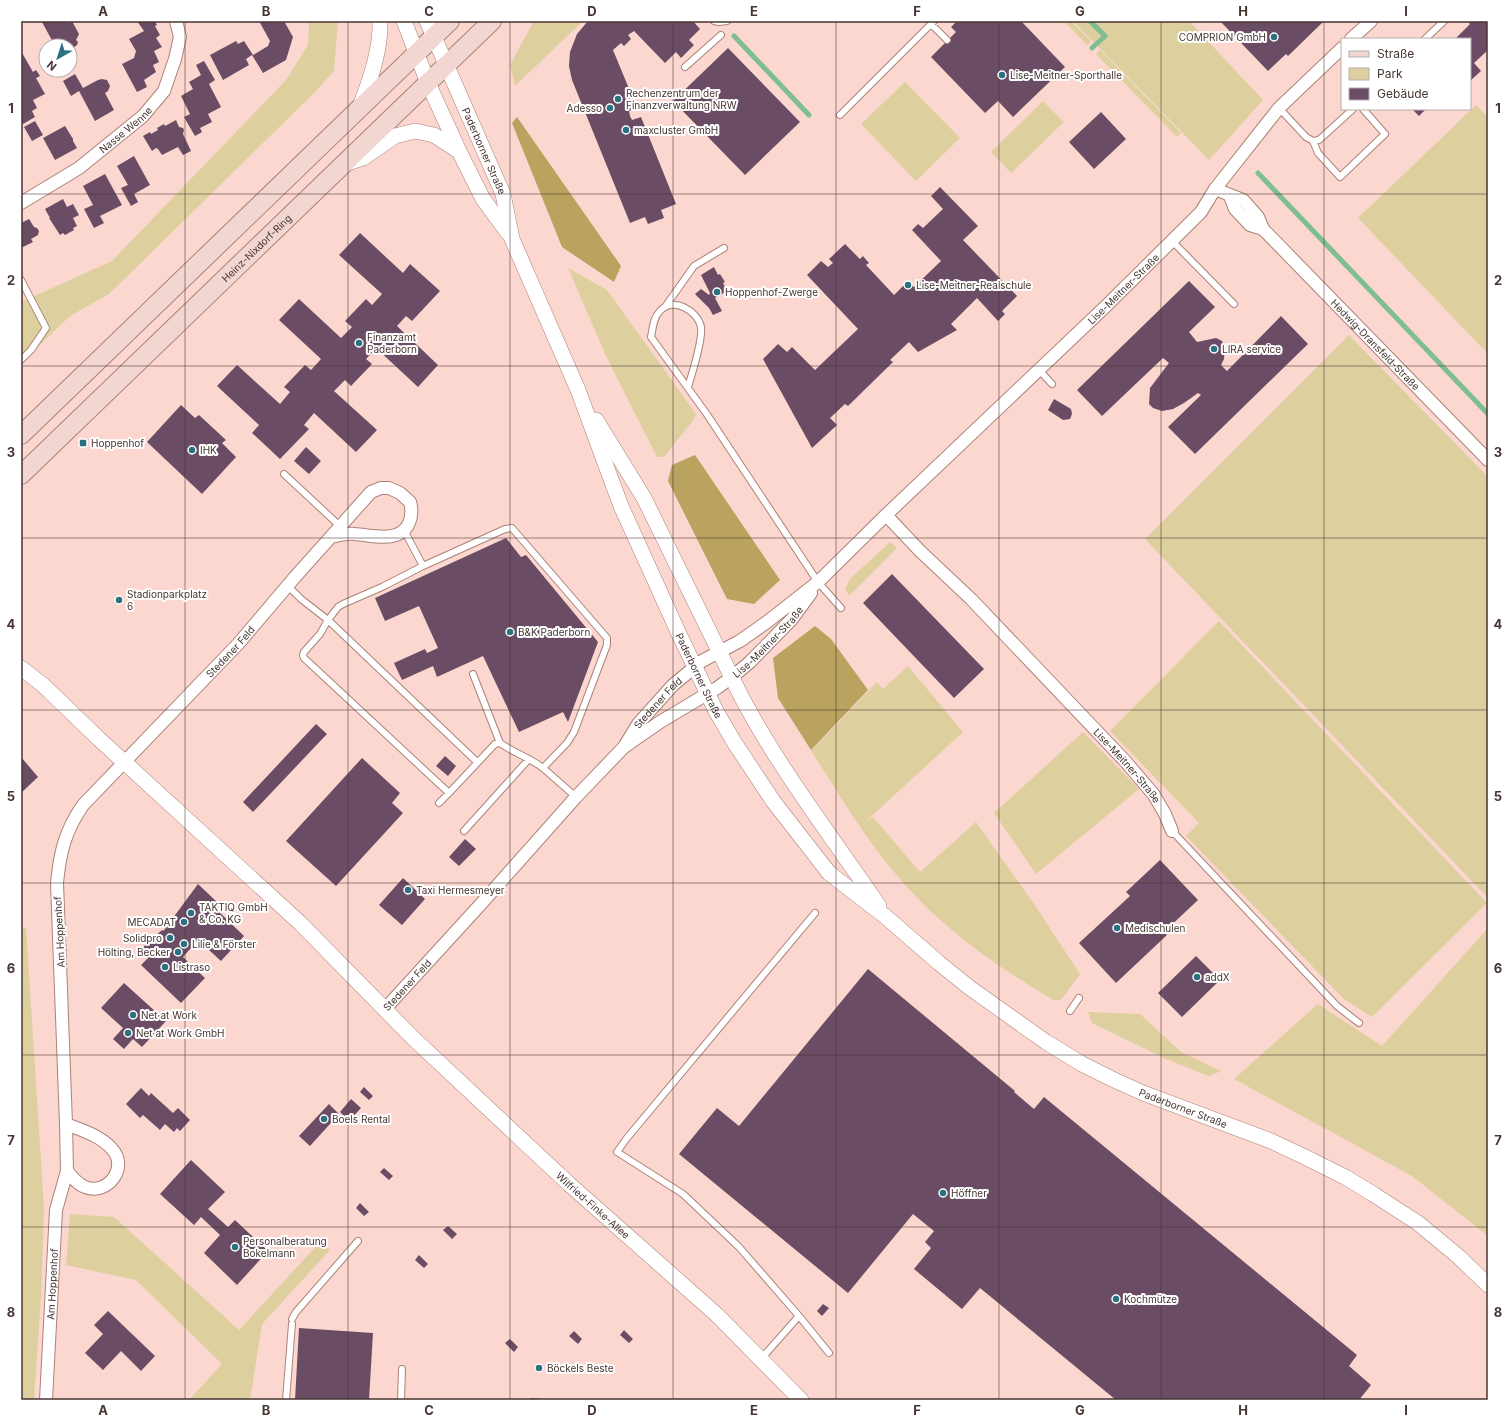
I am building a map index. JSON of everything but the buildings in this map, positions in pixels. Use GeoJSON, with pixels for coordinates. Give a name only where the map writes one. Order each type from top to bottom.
{"type":"FeatureCollection","features":[{"type":"Feature","properties":{"kind":"main road"},"geometry":{"type":"LineString","coordinates":[[21,435],[416,53],[430,29],[450,21]]}},
{"type":"Feature","properties":{"kind":"main road","name":"Heinz-Nixdorf-Ring"},"geometry":{"type":"LineString","coordinates":[[21,475],[492,21]]}},
{"type":"Feature","properties":{"kind":"street","name":"Nasse Wenne"},"geometry":{"type":"LineString","coordinates":[[21,203],[79,168],[143,116],[164,91],[175,59],[180,37],[176,21]]}},
{"type":"Feature","properties":{"kind":"street"},"geometry":{"type":"LineString","coordinates":[[360,107],[372,75],[380,21]]}},
{"type":"Feature","properties":{"kind":"street","name":"Paderborner Straße"},"geometry":{"type":"LineString","coordinates":[[404,21],[428,83],[459,151],[483,198],[512,239]]}},
{"type":"Feature","properties":{"kind":"street"},"geometry":{"type":"LineString","coordinates":[[1352,38],[1371,21]]}},
{"type":"Feature","properties":{"kind":"street","name":"Paderborner Straße"},"geometry":{"type":"LineString","coordinates":[[430,29],[502,194],[512,239],[578,390],[621,506],[694,666],[734,742],[773,801],[829,873],[886,917],[970,988],[1046,1042],[1082,1064],[1112,1079],[1270,1142],[1345,1177],[1418,1223],[1459,1257],[1488,1285]]}},
{"type":"Feature","properties":{"kind":"street","name":"Lise-Meitner-Straße"},"geometry":{"type":"LineString","coordinates":[[719,652],[767,622],[818,582],[1202,212],[1215,189],[1279,108],[1341,49]]}},
{"type":"Feature","properties":{"kind":"street"},"geometry":{"type":"LineString","coordinates":[[344,164],[363,158],[394,136],[415,131],[434,135],[459,151]]}},
{"type":"Feature","properties":{"kind":"street","name":"Hedwig-Dransfeld-Straße"},"geometry":{"type":"LineString","coordinates":[[1215,189],[1230,196],[1235,210],[1250,225],[1263,229],[1488,460]]}},
{"type":"Feature","properties":{"kind":"street","name":"Paderborner Straße"},"geometry":{"type":"LineString","coordinates":[[578,390],[644,498],[719,652],[758,727],[799,792],[886,917]]}},
{"type":"Feature","properties":{"kind":"street","name":"Stedener Feld"},"geometry":{"type":"LineString","coordinates":[[124,762],[234,648],[371,492],[381,488],[389,488],[400,493],[410,502],[411,518],[404,530]]}},
{"type":"Feature","properties":{"kind":"street","name":"Lise-Meitner-Straße"},"geometry":{"type":"LineString","coordinates":[[886,515],[920,551],[971,599],[1126,762],[1154,795],[1165,814],[1172,831]]}},
{"type":"Feature","properties":{"kind":"street"},"geometry":{"type":"LineString","coordinates":[[331,537],[342,534],[388,536],[400,534],[404,530]]}},
{"type":"Feature","properties":{"kind":"street","name":"Lise-Meitner-Straße"},"geometry":{"type":"LineString","coordinates":[[708,694],[750,662],[792,619],[818,582]]}},
{"type":"Feature","properties":{"kind":"street","name":"Stedener Feld"},"geometry":{"type":"LineString","coordinates":[[624,747],[638,724],[673,685],[694,666],[719,652]]}},
{"type":"Feature","properties":{"kind":"street","name":"Stedener Feld"},"geometry":{"type":"LineString","coordinates":[[21,657],[43,685]]}},
{"type":"Feature","properties":{"kind":"street","name":"Stedener Feld"},"geometry":{"type":"LineString","coordinates":[[21,668],[43,685],[124,762],[300,923],[384,1010],[480,906],[576,797],[624,747],[677,711],[708,694]]}},
{"type":"Feature","properties":{"kind":"street","name":"Am Hoppenhof"},"geometry":{"type":"LineString","coordinates":[[46,1400],[56,1210],[67,1171],[57,904],[59,859],[64,839],[74,817],[83,805],[124,762]]}},
{"type":"Feature","properties":{"kind":"street","name":"Wilfried-Finke-Allee"},"geometry":{"type":"LineString","coordinates":[[384,1010],[569,1184],[717,1315],[801,1400]]}},
{"type":"Feature","properties":{"kind":"street"},"geometry":{"type":"LineString","coordinates":[[66,1124],[84,1131],[106,1143],[116,1154],[119,1165],[113,1179],[108,1184],[98,1189],[78,1183],[67,1171]]}},
{"type":"Feature","properties":{"kind":"lane"},"geometry":{"type":"LineString","coordinates":[[714,21],[727,21]]}},
{"type":"Feature","properties":{"kind":"lane"},"geometry":{"type":"LineString","coordinates":[[1426,38],[1444,21]]}},
{"type":"Feature","properties":{"kind":"lane"},"geometry":{"type":"LineString","coordinates":[[840,115],[933,23],[947,40]]}},
{"type":"Feature","properties":{"kind":"lane"},"geometry":{"type":"LineString","coordinates":[[685,67],[721,36]]}},
{"type":"Feature","properties":{"kind":"lane"},"geometry":{"type":"LineString","coordinates":[[1279,108],[1306,138],[1313,141],[1319,140],[1352,110]]}},
{"type":"Feature","properties":{"kind":"lane"},"geometry":{"type":"LineString","coordinates":[[1313,141],[1318,153],[1340,177],[1385,134],[1364,110]]}},
{"type":"Feature","properties":{"kind":"lane"},"geometry":{"type":"LineString","coordinates":[[1172,241],[1234,304]]}},
{"type":"Feature","properties":{"kind":"lane"},"geometry":{"type":"LineString","coordinates":[[724,248],[694,266],[665,307],[660,310],[656,316],[651,337],[688,387],[818,582],[841,608]]}},
{"type":"Feature","properties":{"kind":"lane"},"geometry":{"type":"LineString","coordinates":[[21,280],[46,328],[31,350],[21,360]]}},
{"type":"Feature","properties":{"kind":"lane"},"geometry":{"type":"LineString","coordinates":[[665,307],[672,306],[687,308],[700,323],[701,333],[688,387]]}},
{"type":"Feature","properties":{"kind":"lane"},"geometry":{"type":"LineString","coordinates":[[1039,370],[1052,384]]}},
{"type":"Feature","properties":{"kind":"lane"},"geometry":{"type":"LineString","coordinates":[[284,474],[341,527]]}},
{"type":"Feature","properties":{"kind":"lane"},"geometry":{"type":"LineString","coordinates":[[449,793],[304,658],[303,655],[320,634],[338,607],[505,529],[512,528],[607,638],[608,645],[574,732],[567,743],[543,768]]}},
{"type":"Feature","properties":{"kind":"lane"},"geometry":{"type":"LineString","coordinates":[[404,530],[423,566]]}},
{"type":"Feature","properties":{"kind":"lane"},"geometry":{"type":"LineString","coordinates":[[288,585],[301,599],[328,620],[477,762]]}},
{"type":"Feature","properties":{"kind":"lane"},"geometry":{"type":"LineString","coordinates":[[473,674],[500,743],[543,768],[576,797]]}},
{"type":"Feature","properties":{"kind":"lane"},"geometry":{"type":"LineString","coordinates":[[440,803],[492,746],[500,743]]}},
{"type":"Feature","properties":{"kind":"lane"},"geometry":{"type":"LineString","coordinates":[[464,831],[529,759]]}},
{"type":"Feature","properties":{"kind":"lane","name":"Lise-Meitner-Straße"},"geometry":{"type":"LineString","coordinates":[[1172,831],[1337,1006],[1359,1023]]}},
{"type":"Feature","properties":{"kind":"lane"},"geometry":{"type":"LineString","coordinates":[[815,913],[632,1132],[617,1152],[683,1194],[739,1247],[829,1353]]}},
{"type":"Feature","properties":{"kind":"lane"},"geometry":{"type":"LineString","coordinates":[[1070,1011],[1079,998]]}},
{"type":"Feature","properties":{"kind":"lane"},"geometry":{"type":"LineString","coordinates":[[286,1400],[292,1322],[296,1312],[358,1241]]}},
{"type":"Feature","properties":{"kind":"lane"},"geometry":{"type":"LineString","coordinates":[[761,1359],[799,1316]]}},
{"type":"Feature","properties":{"kind":"lane"},"geometry":{"type":"LineString","coordinates":[[400,1400],[402,1369]]}},
{"type":"Feature","properties":{"kind":"green space"},"geometry":{"type":"Polygon","coordinates":[[[309,21],[338,21],[334,71],[313,94],[109,294],[70,316],[23,361],[21,358],[21,302],[112,261],[286,80],[308,45],[309,21]]]}},
{"type":"Feature","properties":{"kind":"green space"},"geometry":{"type":"Polygon","coordinates":[[[534,21],[583,21],[515,86],[510,65],[534,21]]]}},
{"type":"Feature","properties":{"kind":"green space"},"geometry":{"type":"Polygon","coordinates":[[[1064,21],[1071,21],[1091,41],[1087,45],[1064,21]]]}},
{"type":"Feature","properties":{"kind":"green space"},"geometry":{"type":"Polygon","coordinates":[[[1073,21],[1189,21],[1263,100],[1209,160],[1073,21]]]}},
{"type":"Feature","properties":{"kind":"green space"},"geometry":{"type":"Polygon","coordinates":[[[1100,50],[1181,133],[1177,137],[1096,54],[1100,50]]]}},
{"type":"Feature","properties":{"kind":"green space"},"geometry":{"type":"Polygon","coordinates":[[[905,82],[960,138],[916,181],[861,124],[905,82]]]}},
{"type":"Feature","properties":{"kind":"green space"},"geometry":{"type":"Polygon","coordinates":[[[1043,101],[1064,122],[1011,173],[991,152],[1043,101]]]}},
{"type":"Feature","properties":{"kind":"green space"},"geometry":{"type":"Polygon","coordinates":[[[1476,105],[1488,117],[1488,354],[1358,218],[1476,105]]]}},
{"type":"Feature","properties":{"kind":"green space"},"geometry":{"type":"Polygon","coordinates":[[[568,268],[607,290],[696,414],[694,419],[664,457],[657,457],[606,356],[568,268]]]}},
{"type":"Feature","properties":{"kind":"green space"},"geometry":{"type":"Polygon","coordinates":[[[1349,335],[1488,477],[1488,898],[1145,539],[1349,335]]]}},
{"type":"Feature","properties":{"kind":"green space"},"geometry":{"type":"Polygon","coordinates":[[[890,542],[897,548],[849,596],[845,589],[850,579],[890,542]]]}},
{"type":"Feature","properties":{"kind":"green space"},"geometry":{"type":"Polygon","coordinates":[[[1219,621],[1487,903],[1372,1017],[1344,999],[1186,836],[1199,823],[1110,731],[1219,621]]]}},
{"type":"Feature","properties":{"kind":"green space"},"geometry":{"type":"Polygon","coordinates":[[[908,666],[963,732],[864,823],[873,817],[920,872],[976,822],[1034,904],[1080,974],[1061,1000],[1053,1000],[1010,973],[968,943],[930,910],[883,859],[851,814],[811,751],[877,682],[883,689],[908,666]]]}},
{"type":"Feature","properties":{"kind":"green space"},"geometry":{"type":"Polygon","coordinates":[[[1083,732],[1139,789],[1036,874],[994,813],[1083,732]]]}},
{"type":"Feature","properties":{"kind":"green space"},"geometry":{"type":"Polygon","coordinates":[[[26,927],[44,1208],[41,1298],[34,1400],[21,1400],[21,930],[26,927]]]}},
{"type":"Feature","properties":{"kind":"green space"},"geometry":{"type":"Polygon","coordinates":[[[1488,928],[1488,1236],[1412,1176],[1234,1079],[1318,1004],[1382,1046],[1488,928]]]}},
{"type":"Feature","properties":{"kind":"green space"},"geometry":{"type":"Polygon","coordinates":[[[1088,1012],[1140,1014],[1181,1052],[1221,1071],[1209,1076],[1166,1059],[1092,1023],[1088,1012]]]}},
{"type":"Feature","properties":{"kind":"green space"},"geometry":{"type":"Polygon","coordinates":[[[70,1214],[114,1217],[239,1330],[321,1241],[330,1250],[262,1324],[250,1400],[189,1400],[222,1364],[136,1280],[66,1265],[70,1214]]]}},
{"type":"Feature","properties":{"kind":"shaded area"},"geometry":{"type":"Polygon","coordinates":[[[517,117],[621,266],[614,282],[562,247],[512,123],[517,117]]]}},
{"type":"Feature","properties":{"kind":"shaded area"},"geometry":{"type":"Polygon","coordinates":[[[695,455],[780,580],[754,604],[727,599],[668,481],[672,465],[695,455]]]}},
{"type":"Feature","properties":{"kind":"shaded area"},"geometry":{"type":"Polygon","coordinates":[[[815,626],[831,639],[868,690],[811,750],[778,698],[773,658],[815,626]]]}},
{"type":"Feature","properties":{"kind":"waterway"},"geometry":{"type":"LineString","coordinates":[[1090,21],[1105,36],[1092,48]]}},
{"type":"Feature","properties":{"kind":"waterway"},"geometry":{"type":"LineString","coordinates":[[734,36],[809,115]]}},
{"type":"Feature","properties":{"kind":"waterway"},"geometry":{"type":"LineString","coordinates":[[1258,173],[1488,414]]}},
{"type":"Feature","properties":{"kind":"place","name":"COMPRION GmbH"},"geometry":{"type":"Point","coordinates":[1274,37]}},
{"type":"Feature","properties":{"kind":"place","name":"Lise-Meitner-Sporthalle"},"geometry":{"type":"Point","coordinates":[1002,75]}},
{"type":"Feature","properties":{"kind":"place","name":"Rechenzentrum der Finanzverwaltung NRW"},"geometry":{"type":"Point","coordinates":[618,99]}},
{"type":"Feature","properties":{"kind":"place","name":"Adesso"},"geometry":{"type":"Point","coordinates":[610,108]}},
{"type":"Feature","properties":{"kind":"place","name":"maxcluster GmbH"},"geometry":{"type":"Point","coordinates":[626,130]}},
{"type":"Feature","properties":{"kind":"place","name":"Lise-Meitner-Realschule"},"geometry":{"type":"Point","coordinates":[908,285]}},
{"type":"Feature","properties":{"kind":"place","name":"Hoppenhof-Zwerge"},"geometry":{"type":"Point","coordinates":[717,292]}},
{"type":"Feature","properties":{"kind":"place","name":"Finanzamt Paderborn"},"geometry":{"type":"Point","coordinates":[359,343]}},
{"type":"Feature","properties":{"kind":"place","name":"LIRA service"},"geometry":{"type":"Point","coordinates":[1214,349]}},
{"type":"Feature","properties":{"kind":"place","name":"Hoppenhof"},"geometry":{"type":"Point","coordinates":[83,443]}},
{"type":"Feature","properties":{"kind":"place","name":"IHK"},"geometry":{"type":"Point","coordinates":[192,450]}},
{"type":"Feature","properties":{"kind":"place","name":"Stadionparkplatz 6"},"geometry":{"type":"Point","coordinates":[119,600]}},
{"type":"Feature","properties":{"kind":"place","name":"B&K Paderborn"},"geometry":{"type":"Point","coordinates":[510,632]}},
{"type":"Feature","properties":{"kind":"place","name":"Taxi Hermesmeyer"},"geometry":{"type":"Point","coordinates":[408,890]}},
{"type":"Feature","properties":{"kind":"place","name":"TAKTIQ GmbH & Co. KG"},"geometry":{"type":"Point","coordinates":[191,913]}},
{"type":"Feature","properties":{"kind":"place","name":"MECADAT"},"geometry":{"type":"Point","coordinates":[184,922]}},
{"type":"Feature","properties":{"kind":"place","name":"Medischulen"},"geometry":{"type":"Point","coordinates":[1117,928]}},
{"type":"Feature","properties":{"kind":"place","name":"Solidpro"},"geometry":{"type":"Point","coordinates":[170,938]}},
{"type":"Feature","properties":{"kind":"place","name":"Lilie & Förster"},"geometry":{"type":"Point","coordinates":[184,944]}},
{"type":"Feature","properties":{"kind":"place","name":"Hölting, Becker"},"geometry":{"type":"Point","coordinates":[178,952]}},
{"type":"Feature","properties":{"kind":"place","name":"Listraso"},"geometry":{"type":"Point","coordinates":[165,967]}},
{"type":"Feature","properties":{"kind":"place","name":"addX"},"geometry":{"type":"Point","coordinates":[1197,977]}},
{"type":"Feature","properties":{"kind":"place","name":"Net at Work"},"geometry":{"type":"Point","coordinates":[133,1015]}},
{"type":"Feature","properties":{"kind":"place","name":"Net at Work GmbH"},"geometry":{"type":"Point","coordinates":[128,1033]}},
{"type":"Feature","properties":{"kind":"place","name":"Boels Rental"},"geometry":{"type":"Point","coordinates":[324,1119]}},
{"type":"Feature","properties":{"kind":"place","name":"Höffner"},"geometry":{"type":"Point","coordinates":[943,1193]}},
{"type":"Feature","properties":{"kind":"place","name":"Personalberatung Bokelmann"},"geometry":{"type":"Point","coordinates":[235,1247]}},
{"type":"Feature","properties":{"kind":"place","name":"Kochmütze"},"geometry":{"type":"Point","coordinates":[1116,1299]}},
{"type":"Feature","properties":{"kind":"place","name":"Böckels Beste"},"geometry":{"type":"Point","coordinates":[539,1368]}}]}
